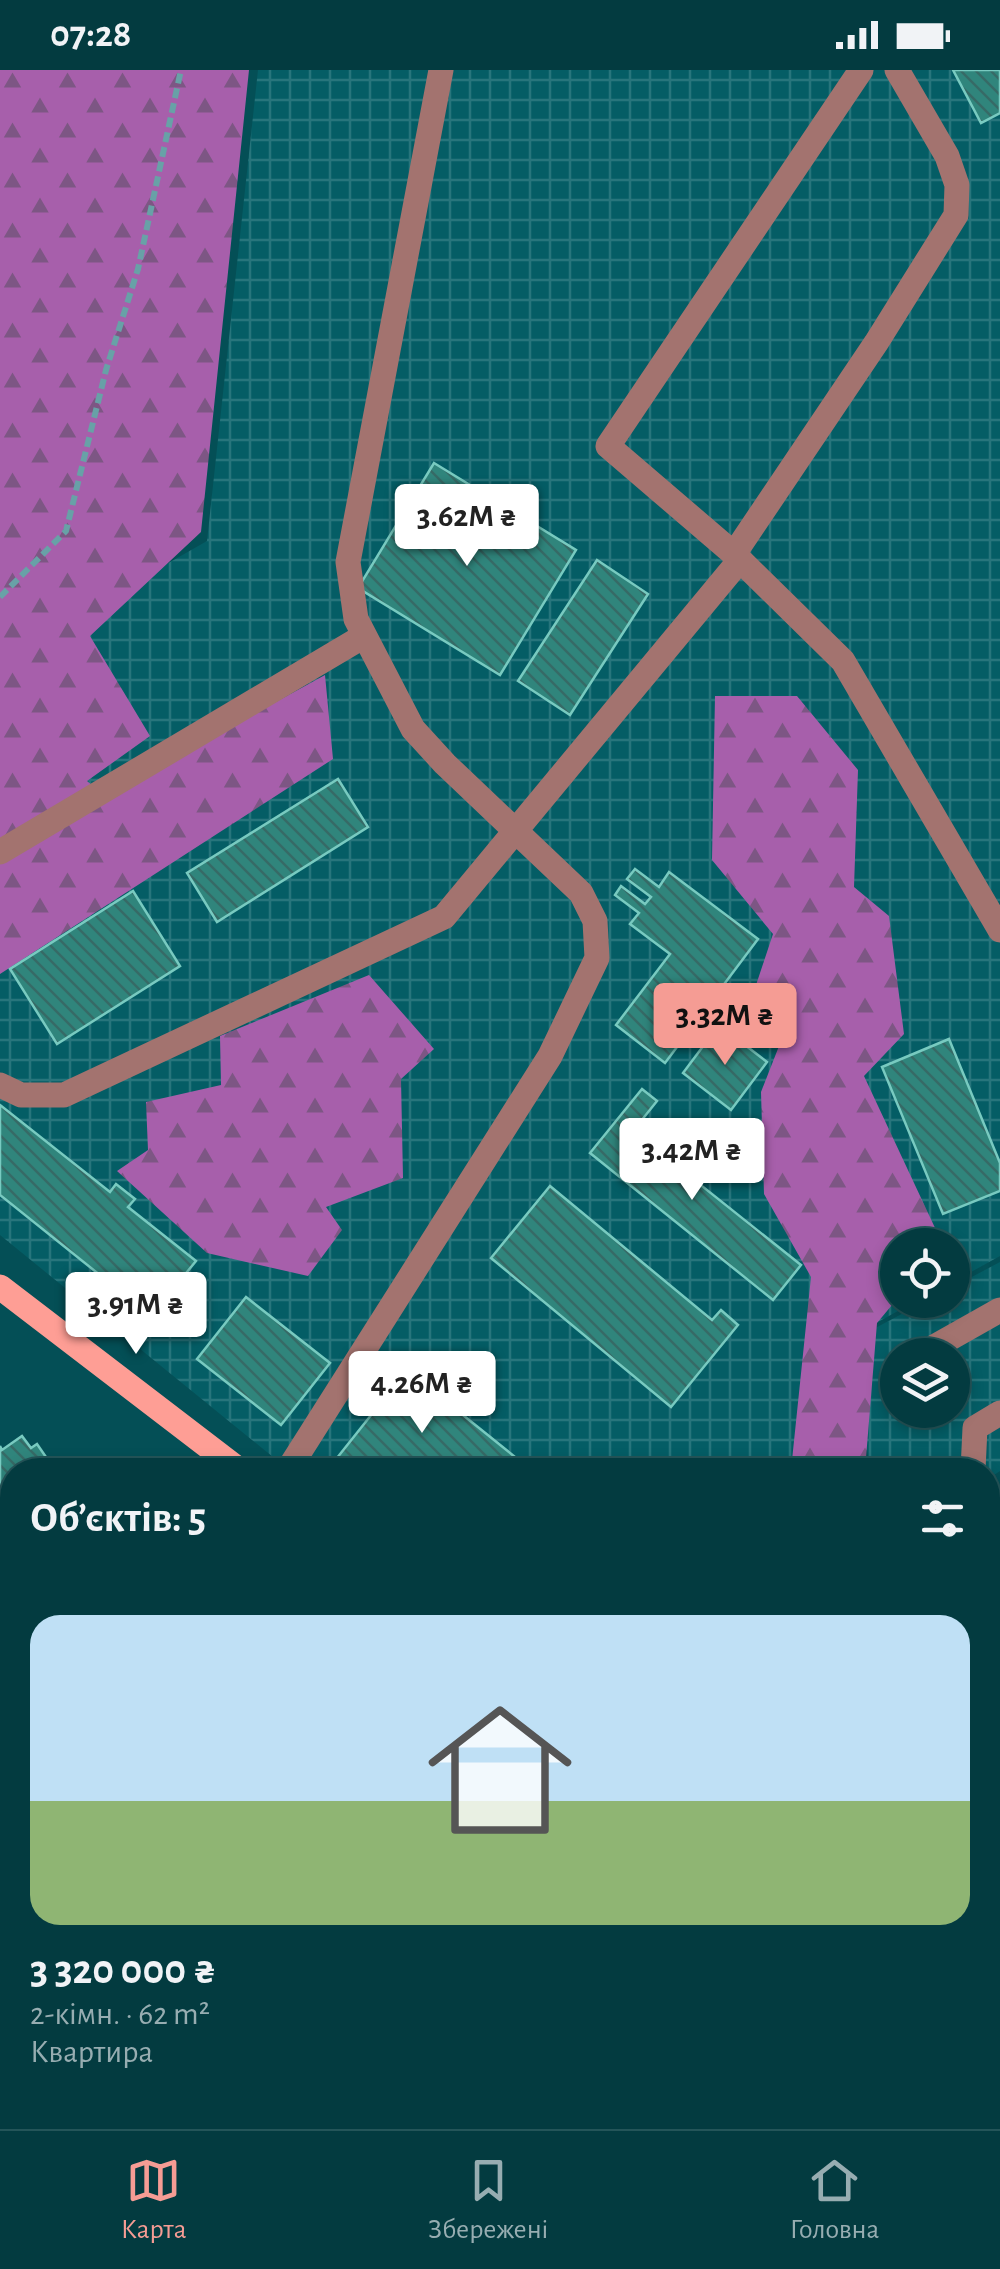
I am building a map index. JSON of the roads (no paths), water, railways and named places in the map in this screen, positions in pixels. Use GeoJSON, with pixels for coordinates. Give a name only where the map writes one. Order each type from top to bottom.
{"type":"FeatureCollection","features":[{"type":"Feature","properties":{"kind":"main road"},"geometry":{"type":"LineString","coordinates":[[0,1287],[223,1458]]}},
{"type":"Feature","properties":{"kind":"lane"},"geometry":{"type":"LineString","coordinates":[[296,1458],[550,1056],[596,958],[595,921],[582,894],[413,729],[356,619],[348,562],[441,70]]}},
{"type":"Feature","properties":{"kind":"lane"},"geometry":{"type":"LineString","coordinates":[[861,70],[608,446],[737,557],[843,661],[1000,930]]}},
{"type":"Feature","properties":{"kind":"lane"},"geometry":{"type":"LineString","coordinates":[[0,1086],[21,1095],[64,1095],[438,920],[737,557],[956,215],[956,185],[947,156],[896,70]]}},
{"type":"Feature","properties":{"kind":"lane"},"geometry":{"type":"LineString","coordinates":[[0,852],[364,636]]}},
{"type":"Feature","properties":{"kind":"lane"},"geometry":{"type":"LineString","coordinates":[[951,1338],[1000,1310]]}},
{"type":"Feature","properties":{"kind":"lane"},"geometry":{"type":"LineString","coordinates":[[974,1458],[976,1428],[1000,1414]]}}]}
